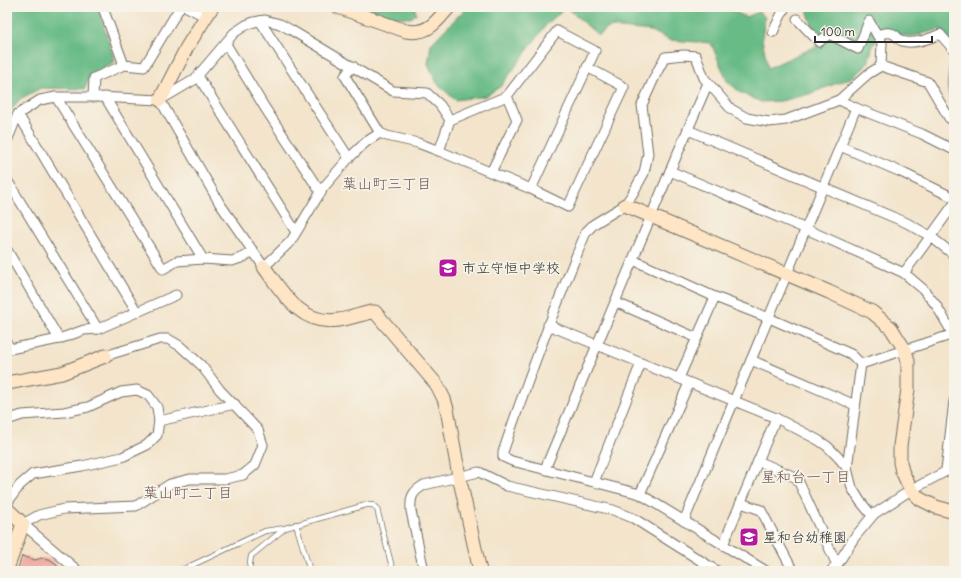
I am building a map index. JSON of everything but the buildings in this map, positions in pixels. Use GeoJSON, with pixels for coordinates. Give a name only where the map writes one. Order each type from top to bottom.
{"type":"FeatureCollection","features":[{"type":"Feature","properties":{"kind":"street"},"geometry":{"type":"LineString","coordinates":[[105,7],[103,8],[124,65]]}},
{"type":"Feature","properties":{"kind":"street"},"geometry":{"type":"LineString","coordinates":[[93,97],[94,78],[124,65],[144,68],[180,7]]}},
{"type":"Feature","properties":{"kind":"street"},"geometry":{"type":"LineString","coordinates":[[160,100],[187,47],[209,12],[187,7]]}},
{"type":"Feature","properties":{"kind":"street"},"geometry":{"type":"LineString","coordinates":[[338,7],[406,31],[421,32],[438,20],[449,7]]}},
{"type":"Feature","properties":{"kind":"street"},"geometry":{"type":"LineString","coordinates":[[773,32],[785,7]]}},
{"type":"Feature","properties":{"kind":"street"},"geometry":{"type":"LineString","coordinates":[[797,19],[819,42],[829,34],[858,49],[869,21],[882,43],[881,66]]}},
{"type":"Feature","properties":{"kind":"street"},"geometry":{"type":"LineString","coordinates":[[7,141],[18,114],[40,100],[56,97],[105,97],[160,100],[194,80],[237,30],[254,22],[265,20],[280,24],[393,91],[427,93],[440,105],[450,120]]}},
{"type":"Feature","properties":{"kind":"street"},"geometry":{"type":"LineString","coordinates":[[260,21],[348,158]]}},
{"type":"Feature","properties":{"kind":"street"},"geometry":{"type":"LineString","coordinates":[[439,150],[450,120],[507,96],[557,32],[594,51],[531,189]]}},
{"type":"Feature","properties":{"kind":"street"},"geometry":{"type":"LineString","coordinates":[[877,35],[887,32],[894,34],[901,41],[909,42],[925,40],[940,34],[953,49]]}},
{"type":"Feature","properties":{"kind":"street"},"geometry":{"type":"LineString","coordinates":[[226,44],[265,108],[321,192]]}},
{"type":"Feature","properties":{"kind":"street"},"geometry":{"type":"LineString","coordinates":[[766,571],[640,494],[505,459],[502,455],[548,325],[586,232],[594,224],[625,206],[644,173],[648,154],[642,105],[665,57],[684,55],[696,56],[704,78],[708,83],[731,109],[747,118],[769,122],[786,120],[839,100],[868,74],[881,66],[928,82],[949,118],[954,121]]}},
{"type":"Feature","properties":{"kind":"street"},"geometry":{"type":"LineString","coordinates":[[352,66],[345,76],[380,133],[387,136],[418,142],[439,150],[531,189],[568,207],[624,87],[587,67]]}},
{"type":"Feature","properties":{"kind":"street"},"geometry":{"type":"LineString","coordinates":[[198,76],[296,232]]}},
{"type":"Feature","properties":{"kind":"street"},"geometry":{"type":"LineString","coordinates":[[545,469],[708,83]]}},
{"type":"Feature","properties":{"kind":"street"},"geometry":{"type":"LineString","coordinates":[[491,172],[517,120],[507,96]]}},
{"type":"Feature","properties":{"kind":"street"},"geometry":{"type":"LineString","coordinates":[[56,97],[163,269],[177,261],[203,259],[232,261],[244,258],[253,251]]}},
{"type":"Feature","properties":{"kind":"street"},"geometry":{"type":"LineString","coordinates":[[105,97],[203,259]]}},
{"type":"Feature","properties":{"kind":"street"},"geometry":{"type":"LineString","coordinates":[[160,100],[220,204],[231,217],[264,267],[291,303],[306,315],[320,320],[337,320],[372,312],[378,315],[437,385],[444,399],[447,410],[459,476],[480,571]]}},
{"type":"Feature","properties":{"kind":"street"},"geometry":{"type":"LineString","coordinates":[[839,100],[922,134],[954,150]]}},
{"type":"Feature","properties":{"kind":"street"},"geometry":{"type":"LineString","coordinates":[[684,521],[856,108]]}},
{"type":"Feature","properties":{"kind":"street"},"geometry":{"type":"LineString","coordinates":[[18,114],[138,312]]}},
{"type":"Feature","properties":{"kind":"street"},"geometry":{"type":"LineString","coordinates":[[688,130],[907,222],[930,236],[954,255]]}},
{"type":"Feature","properties":{"kind":"street"},"geometry":{"type":"LineString","coordinates":[[264,267],[286,246],[321,192],[348,158],[366,142],[380,133]]}},
{"type":"Feature","properties":{"kind":"street"},"geometry":{"type":"LineString","coordinates":[[840,146],[901,172],[954,198]]}},
{"type":"Feature","properties":{"kind":"street"},"geometry":{"type":"LineString","coordinates":[[670,171],[904,273],[923,289],[936,305],[954,336],[861,364]]}},
{"type":"Feature","properties":{"kind":"street"},"geometry":{"type":"LineString","coordinates":[[7,180],[98,329]]}},
{"type":"Feature","properties":{"kind":"street"},"geometry":{"type":"LineString","coordinates":[[904,273],[954,204]]}},
{"type":"Feature","properties":{"kind":"street"},"geometry":{"type":"LineString","coordinates":[[625,206],[787,274],[872,312],[891,328],[905,350],[908,361],[908,389],[900,446],[900,462],[902,471],[911,490],[920,499],[936,507],[954,512]]}},
{"type":"Feature","properties":{"kind":"street"},"geometry":{"type":"LineString","coordinates":[[7,250],[60,339]]}},
{"type":"Feature","properties":{"kind":"street"},"geometry":{"type":"LineString","coordinates":[[633,260],[715,297],[769,318],[851,354],[861,364]]}},
{"type":"Feature","properties":{"kind":"street"},"geometry":{"type":"LineString","coordinates":[[7,342],[10,349],[60,339],[84,330],[98,329],[176,295]]}},
{"type":"Feature","properties":{"kind":"street"},"geometry":{"type":"LineString","coordinates":[[679,378],[715,297]]}},
{"type":"Feature","properties":{"kind":"street"},"geometry":{"type":"LineString","coordinates":[[615,302],[697,338]]}},
{"type":"Feature","properties":{"kind":"street"},"geometry":{"type":"LineString","coordinates":[[548,325],[776,418],[828,446],[847,468]]}},
{"type":"Feature","properties":{"kind":"street"},"geometry":{"type":"LineString","coordinates":[[7,383],[62,372],[105,356],[160,339],[168,339],[180,346],[201,365],[220,390],[258,430],[263,445],[255,465],[243,475],[225,479],[190,479],[170,484],[136,506],[64,509],[39,515],[23,524],[7,569]]}},
{"type":"Feature","properties":{"kind":"street"},"geometry":{"type":"LineString","coordinates":[[751,360],[855,405]]}},
{"type":"Feature","properties":{"kind":"street"},"geometry":{"type":"LineString","coordinates":[[594,482],[641,363]]}},
{"type":"Feature","properties":{"kind":"street"},"geometry":{"type":"LineString","coordinates":[[861,364],[847,468],[852,488],[869,512],[874,514]]}},
{"type":"Feature","properties":{"kind":"street"},"geometry":{"type":"LineString","coordinates":[[640,494],[689,383]]}},
{"type":"Feature","properties":{"kind":"street"},"geometry":{"type":"LineString","coordinates":[[7,420],[22,415],[64,412],[88,407],[121,392],[137,390],[148,395],[157,407],[159,421],[157,435],[146,445],[122,457],[82,466],[33,474],[20,486],[7,503]]}},
{"type":"Feature","properties":{"kind":"street"},"geometry":{"type":"LineString","coordinates":[[834,568],[854,538],[874,514],[911,490],[950,468],[954,401]]}},
{"type":"Feature","properties":{"kind":"street"},"geometry":{"type":"LineString","coordinates":[[159,421],[234,404]]}},
{"type":"Feature","properties":{"kind":"street"},"geometry":{"type":"LineString","coordinates":[[723,546],[776,418]]}},
{"type":"Feature","properties":{"kind":"street"},"geometry":{"type":"LineString","coordinates":[[758,461],[797,478],[834,568]]}},
{"type":"Feature","properties":{"kind":"street"},"geometry":{"type":"LineString","coordinates":[[424,571],[411,510],[410,501],[412,495],[424,485],[479,472],[507,486],[613,510],[633,518],[717,571]]}},
{"type":"Feature","properties":{"kind":"street"},"geometry":{"type":"LineString","coordinates":[[741,503],[761,510],[793,571]]}},
{"type":"Feature","properties":{"kind":"street"},"geometry":{"type":"LineString","coordinates":[[7,509],[78,571]]}},
{"type":"Feature","properties":{"kind":"lane"},"geometry":{"type":"LineString","coordinates":[[177,571],[265,531],[285,528],[366,505],[373,505],[377,509],[393,571]]}},
{"type":"Feature","properties":{"kind":"lane"},"geometry":{"type":"LineString","coordinates":[[296,524],[310,571]]}},
{"type":"Feature","properties":{"kind":"lane"},"geometry":{"type":"LineString","coordinates":[[248,571],[252,556],[285,528]]}},
{"type":"Feature","properties":{"kind":"green space"},"geometry":{"type":"Polygon","coordinates":[[[7,7],[100,7],[98,9],[115,61],[90,76],[85,89],[41,88],[20,99],[7,115],[7,7]]]}},
{"type":"Feature","properties":{"kind":"green space"},"geometry":{"type":"Polygon","coordinates":[[[366,7],[415,7],[416,14],[411,18],[391,17],[366,7]]]}},
{"type":"Feature","properties":{"kind":"green space"},"geometry":{"type":"Polygon","coordinates":[[[467,7],[566,7],[546,25],[501,86],[486,96],[455,100],[437,83],[428,64],[431,44],[467,7]]]}},
{"type":"Feature","properties":{"kind":"green space"},"geometry":{"type":"Polygon","coordinates":[[[566,7],[724,7],[746,17],[759,12],[765,17],[762,39],[768,68],[819,45],[806,7],[954,7],[954,102],[950,98],[948,92],[950,52],[941,29],[913,36],[882,34],[873,45],[868,63],[853,77],[809,94],[781,101],[761,102],[741,93],[727,81],[711,43],[669,40],[652,31],[610,27],[598,35],[566,7]]]}},
{"type":"Feature","properties":{"kind":"place","name":"市立守恒中学校"},"geometry":{"type":"Point","coordinates":[448,268]}},
{"type":"Feature","properties":{"kind":"place","name":"星和台幼稚園"},"geometry":{"type":"Point","coordinates":[749,537]}},
{"type":"Feature","properties":{"kind":"district","name":"葉山町三丁目"},"geometry":{"type":"Point","coordinates":[387,183]}},
{"type":"Feature","properties":{"kind":"district","name":"星和台一丁目"},"geometry":{"type":"Point","coordinates":[806,476]}},
{"type":"Feature","properties":{"kind":"district","name":"葉山町二丁目"},"geometry":{"type":"Point","coordinates":[188,492]}}]}
